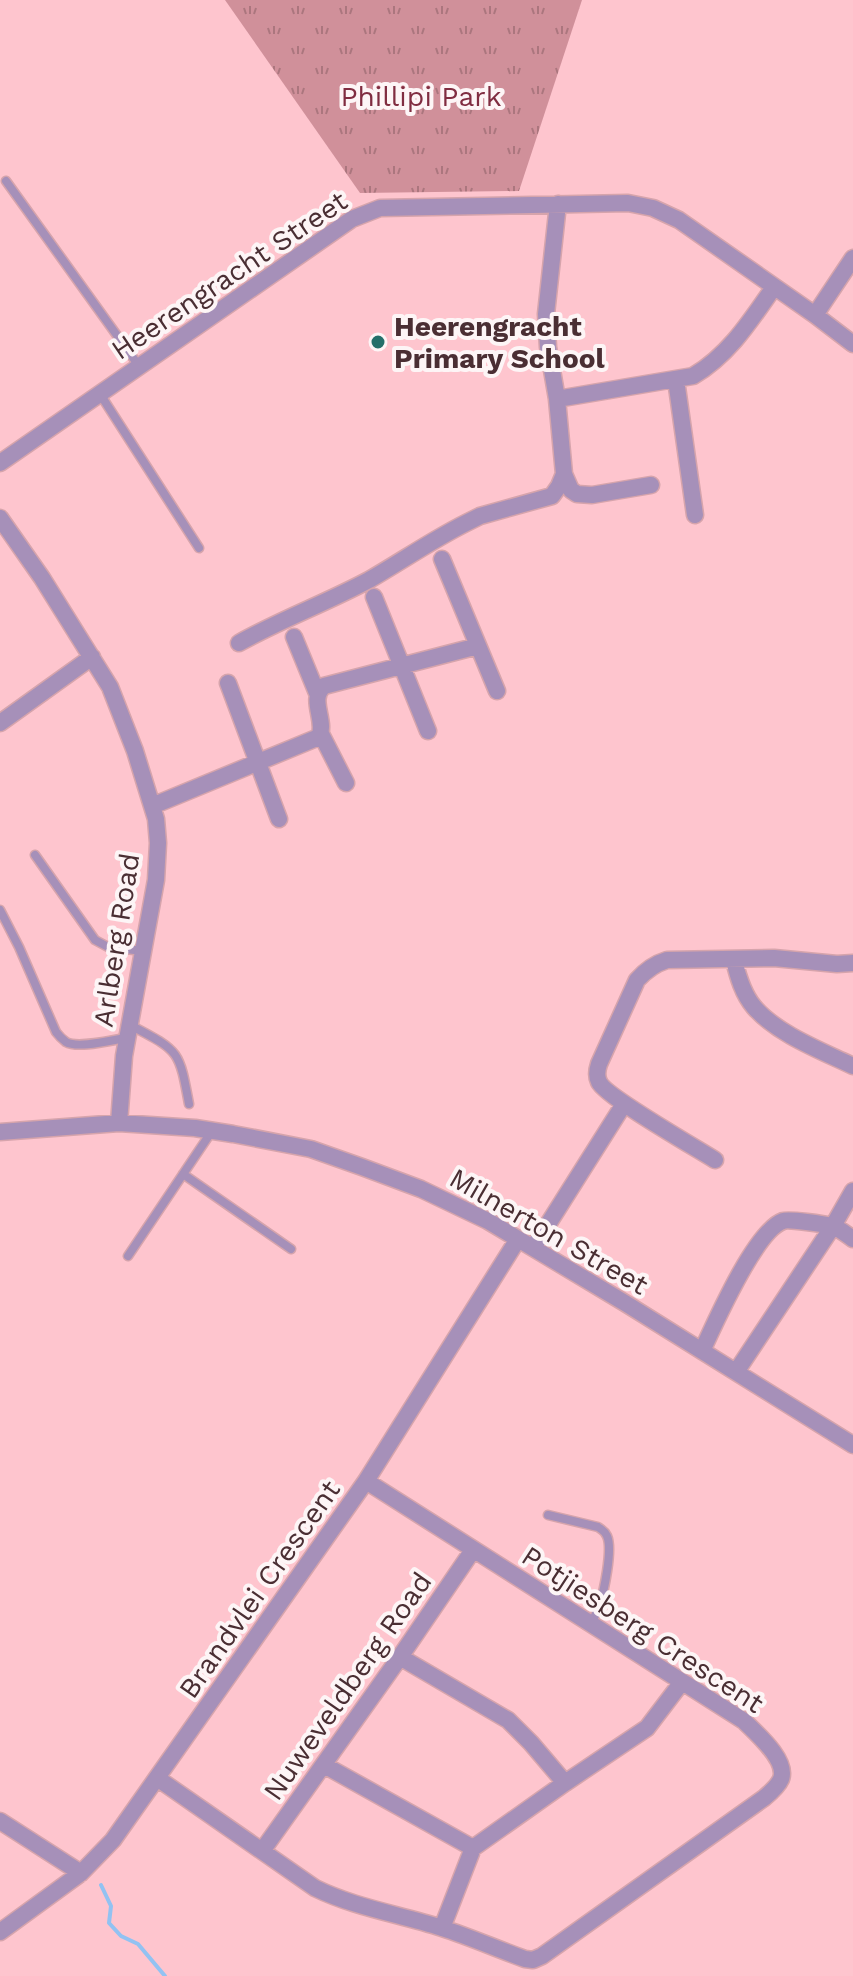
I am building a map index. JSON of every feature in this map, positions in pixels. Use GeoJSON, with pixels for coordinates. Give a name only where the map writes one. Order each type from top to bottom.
{"type":"FeatureCollection","features":[{"type":"Feature","properties":{"kind":"street","name":"Heerengracht Street"},"geometry":{"type":"LineString","coordinates":[[0,463],[352,219],[372,209],[628,203],[663,211],[853,344]]}},
{"type":"Feature","properties":{"kind":"street"},"geometry":{"type":"LineString","coordinates":[[558,204],[546,314],[564,474],[571,490],[577,494],[592,495],[651,485]]}},
{"type":"Feature","properties":{"kind":"street"},"geometry":{"type":"LineString","coordinates":[[815,315],[853,258]]}},
{"type":"Feature","properties":{"kind":"street"},"geometry":{"type":"LineString","coordinates":[[557,399],[693,376],[719,357],[743,331],[774,287]]}},
{"type":"Feature","properties":{"kind":"street"},"geometry":{"type":"LineString","coordinates":[[676,380],[695,515]]}},
{"type":"Feature","properties":{"kind":"street"},"geometry":{"type":"LineString","coordinates":[[239,643],[368,580],[440,536],[480,516],[552,496],[564,474]]}},
{"type":"Feature","properties":{"kind":"street","name":"Arlberg Road"},"geometry":{"type":"LineString","coordinates":[[0,518],[110,687],[125,722],[152,806],[158,861],[128,1031],[119,1123]]}},
{"type":"Feature","properties":{"kind":"street"},"geometry":{"type":"LineString","coordinates":[[442,559],[497,691]]}},
{"type":"Feature","properties":{"kind":"street"},"geometry":{"type":"LineString","coordinates":[[374,597],[428,731]]}},
{"type":"Feature","properties":{"kind":"street"},"geometry":{"type":"LineString","coordinates":[[294,637],[317,693],[321,734],[346,783]]}},
{"type":"Feature","properties":{"kind":"street"},"geometry":{"type":"LineString","coordinates":[[317,693],[330,685],[478,646]]}},
{"type":"Feature","properties":{"kind":"street"},"geometry":{"type":"LineString","coordinates":[[0,723],[92,657]]}},
{"type":"Feature","properties":{"kind":"street"},"geometry":{"type":"LineString","coordinates":[[228,683],[279,819]]}},
{"type":"Feature","properties":{"kind":"street"},"geometry":{"type":"LineString","coordinates":[[152,806],[318,738],[321,734]]}},
{"type":"Feature","properties":{"kind":"street"},"geometry":{"type":"LineString","coordinates":[[715,1160],[624,1104],[599,1082],[597,1069],[637,980],[654,964],[667,960],[774,958],[853,963]]}},
{"type":"Feature","properties":{"kind":"street"},"geometry":{"type":"LineString","coordinates":[[734,960],[744,991],[764,1017],[781,1030],[853,1066]]}},
{"type":"Feature","properties":{"kind":"street"},"geometry":{"type":"LineString","coordinates":[[533,1248],[624,1104]]}},
{"type":"Feature","properties":{"kind":"street","name":"Milnerton Street"},"geometry":{"type":"LineString","coordinates":[[0,1132],[119,1123],[151,1124],[212,1131],[311,1149],[362,1167],[458,1205],[853,1445]]}},
{"type":"Feature","properties":{"kind":"street"},"geometry":{"type":"LineString","coordinates":[[736,1372],[853,1191]]}},
{"type":"Feature","properties":{"kind":"street"},"geometry":{"type":"LineString","coordinates":[[702,1351],[747,1262],[768,1232],[784,1221],[833,1226],[853,1239]]}},
{"type":"Feature","properties":{"kind":"street","name":"Brandvlei Crescent"},"geometry":{"type":"LineString","coordinates":[[0,1932],[81,1873],[113,1840],[366,1481],[518,1239]]}},
{"type":"Feature","properties":{"kind":"street","name":"Potjiesberg Crescent"},"geometry":{"type":"LineString","coordinates":[[157,1778],[315,1888],[367,1909],[442,1928],[525,1959],[537,1959],[652,1879],[771,1792],[779,1782],[781,1767],[772,1751],[744,1721],[366,1481]]}},
{"type":"Feature","properties":{"kind":"street","name":"Nuweveldberg Road"},"geometry":{"type":"LineString","coordinates":[[262,1851],[473,1550]]}},
{"type":"Feature","properties":{"kind":"street"},"geometry":{"type":"LineString","coordinates":[[400,1657],[508,1720],[565,1783]]}},
{"type":"Feature","properties":{"kind":"street"},"geometry":{"type":"LineString","coordinates":[[442,1928],[473,1848],[647,1728],[682,1682]]}},
{"type":"Feature","properties":{"kind":"street"},"geometry":{"type":"LineString","coordinates":[[324,1765],[473,1848]]}},
{"type":"Feature","properties":{"kind":"street"},"geometry":{"type":"LineString","coordinates":[[0,1821],[81,1873]]}},
{"type":"Feature","properties":{"kind":"lane"},"geometry":{"type":"LineString","coordinates":[[6,181],[139,367]]}},
{"type":"Feature","properties":{"kind":"lane"},"geometry":{"type":"LineString","coordinates":[[100,394],[199,548]]}},
{"type":"Feature","properties":{"kind":"lane"},"geometry":{"type":"LineString","coordinates":[[35,855],[95,940],[108,947],[144,951]]}},
{"type":"Feature","properties":{"kind":"lane"},"geometry":{"type":"LineString","coordinates":[[0,910],[61,1038],[68,1044],[77,1045],[128,1031],[164,1043],[179,1059],[189,1104]]}},
{"type":"Feature","properties":{"kind":"lane"},"geometry":{"type":"LineString","coordinates":[[128,1256],[212,1131]]}},
{"type":"Feature","properties":{"kind":"lane"},"geometry":{"type":"LineString","coordinates":[[183,1174],[291,1249]]}},
{"type":"Feature","properties":{"kind":"lane"},"geometry":{"type":"LineString","coordinates":[[548,1515],[598,1527],[608,1537],[605,1582],[600,1605],[591,1624]]}},
{"type":"Feature","properties":{"kind":"green space","name":"Phillipi Park"},"geometry":{"type":"Polygon","coordinates":[[[225,0],[582,0],[519,191],[360,193],[225,0]]]}},
{"type":"Feature","properties":{"kind":"waterway"},"geometry":{"type":"LineString","coordinates":[[101,1885],[111,1906],[109,1923],[121,1936],[138,1944],[165,1976]]}},
{"type":"Feature","properties":{"kind":"place","name":"Heerengracht Primary School"},"geometry":{"type":"Point","coordinates":[378,342]}}]}
